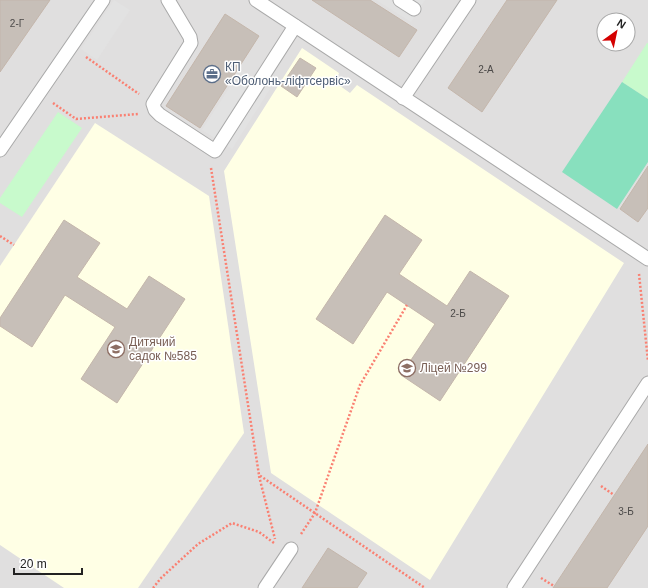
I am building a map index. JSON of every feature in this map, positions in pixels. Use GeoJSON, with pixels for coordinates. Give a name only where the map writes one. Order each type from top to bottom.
{"type":"FeatureCollection","features":[{"type":"Feature","properties":{"kind":"lane"},"geometry":{"type":"LineString","coordinates":[[0,150],[103,0]]}},
{"type":"Feature","properties":{"kind":"lane"},"geometry":{"type":"LineString","coordinates":[[168,0],[190,37],[191,43],[153,104],[155,110],[160,115],[216,151],[295,26]]}},
{"type":"Feature","properties":{"kind":"lane"},"geometry":{"type":"LineString","coordinates":[[256,0],[648,259]]}},
{"type":"Feature","properties":{"kind":"lane"},"geometry":{"type":"LineString","coordinates":[[400,0],[414,9]]}},
{"type":"Feature","properties":{"kind":"lane"},"geometry":{"type":"LineString","coordinates":[[403,98],[469,0]]}},
{"type":"Feature","properties":{"kind":"lane"},"geometry":{"type":"LineString","coordinates":[[514,588],[648,383]]}},
{"type":"Feature","properties":{"kind":"lane"},"geometry":{"type":"LineString","coordinates":[[265,588],[291,549]]}},
{"type":"Feature","properties":{"kind":"path"},"geometry":{"type":"LineString","coordinates":[[39,93],[76,119],[143,113],[146,116],[153,104],[71,46]]}},
{"type":"Feature","properties":{"kind":"path"},"geometry":{"type":"LineString","coordinates":[[153,588],[161,578],[198,544],[232,523],[259,532],[277,545],[259,475],[211,167]]}},
{"type":"Feature","properties":{"kind":"path"},"geometry":{"type":"LineString","coordinates":[[0,236],[14,245]]}},
{"type":"Feature","properties":{"kind":"path"},"geometry":{"type":"LineString","coordinates":[[637,252],[648,361]]}},
{"type":"Feature","properties":{"kind":"path"},"geometry":{"type":"LineString","coordinates":[[291,549],[315,513],[360,384],[406,305]]}},
{"type":"Feature","properties":{"kind":"path"},"geometry":{"type":"LineString","coordinates":[[259,475],[425,588]]}},
{"type":"Feature","properties":{"kind":"shaded area"},"geometry":{"type":"Polygon","coordinates":[[[0,0],[648,0],[648,588],[0,588],[0,0]]]}},
{"type":"Feature","properties":{"kind":"shaded area"},"geometry":{"type":"Polygon","coordinates":[[[114,0],[130,10],[97,60],[81,49],[114,0]]]}},
{"type":"Feature","properties":{"kind":"shaded area"},"geometry":{"type":"Polygon","coordinates":[[[376,0],[425,0],[411,22],[376,0]]]}},
{"type":"Feature","properties":{"kind":"shaded area","name":"Ліцей №299"},"geometry":{"type":"Polygon","coordinates":[[[302,48],[339,73],[336,83],[350,93],[357,85],[624,263],[430,580],[271,473],[224,171],[302,48]]]}},
{"type":"Feature","properties":{"kind":"shaded area"},"geometry":{"type":"Polygon","coordinates":[[[241,70],[270,89],[232,149],[202,130],[241,70]]]}},
{"type":"Feature","properties":{"kind":"shaded area","name":"Дитячий садок №585"},"geometry":{"type":"Polygon","coordinates":[[[95,123],[209,196],[244,433],[138,588],[64,588],[0,545],[0,266],[95,123]]]}},
{"type":"Feature","properties":{"kind":"green space"},"geometry":{"type":"Polygon","coordinates":[[[648,43],[648,99],[622,82],[648,43]]]}},
{"type":"Feature","properties":{"kind":"green space"},"geometry":{"type":"Polygon","coordinates":[[[622,82],[648,99],[648,162],[617,209],[562,172],[622,82]]]}},
{"type":"Feature","properties":{"kind":"green space"},"geometry":{"type":"Polygon","coordinates":[[[58,112],[82,128],[22,217],[0,203],[0,198],[58,112]]]}},
{"type":"Feature","properties":{"kind":"building"},"geometry":{"type":"Polygon","coordinates":[[[0,0],[50,0],[0,72],[0,0]]]}},
{"type":"Feature","properties":{"kind":"building"},"geometry":{"type":"Polygon","coordinates":[[[312,0],[370,0],[417,30],[399,57],[312,0]]]}},
{"type":"Feature","properties":{"kind":"building"},"geometry":{"type":"Polygon","coordinates":[[[507,0],[557,0],[482,112],[448,88],[507,0]]]}},
{"type":"Feature","properties":{"kind":"building"},"geometry":{"type":"Polygon","coordinates":[[[225,14],[259,36],[200,128],[166,106],[225,14]]]}},
{"type":"Feature","properties":{"kind":"building"},"geometry":{"type":"Polygon","coordinates":[[[300,58],[316,68],[297,97],[281,86],[300,58]]]}},
{"type":"Feature","properties":{"kind":"building"},"geometry":{"type":"Polygon","coordinates":[[[648,166],[648,208],[638,222],[620,209],[648,166]]]}},
{"type":"Feature","properties":{"kind":"building"},"geometry":{"type":"Polygon","coordinates":[[[385,215],[422,240],[399,274],[447,306],[470,271],[509,296],[440,401],[401,375],[435,324],[387,292],[353,344],[316,319],[385,215]]]}},
{"type":"Feature","properties":{"kind":"building"},"geometry":{"type":"Polygon","coordinates":[[[64,220],[100,243],[77,277],[127,309],[149,276],[185,299],[117,403],[81,379],[115,327],[65,295],[32,347],[0,326],[0,318],[64,220]]]}},
{"type":"Feature","properties":{"kind":"building"},"geometry":{"type":"Polygon","coordinates":[[[648,444],[648,526],[607,588],[553,588],[648,444]]]}},
{"type":"Feature","properties":{"kind":"building"},"geometry":{"type":"Polygon","coordinates":[[[328,548],[367,573],[357,588],[302,588],[328,548]]]}},
{"type":"Feature","properties":{"kind":"place","name":"КП «Оболонь-ліфтсервіс»"},"geometry":{"type":"Point","coordinates":[212,74]}},
{"type":"Feature","properties":{"kind":"place","name":"Дитячий садок №585"},"geometry":{"type":"Point","coordinates":[116,349]}},
{"type":"Feature","properties":{"kind":"place","name":"Ліцей №299"},"geometry":{"type":"Point","coordinates":[407,368]}}]}
